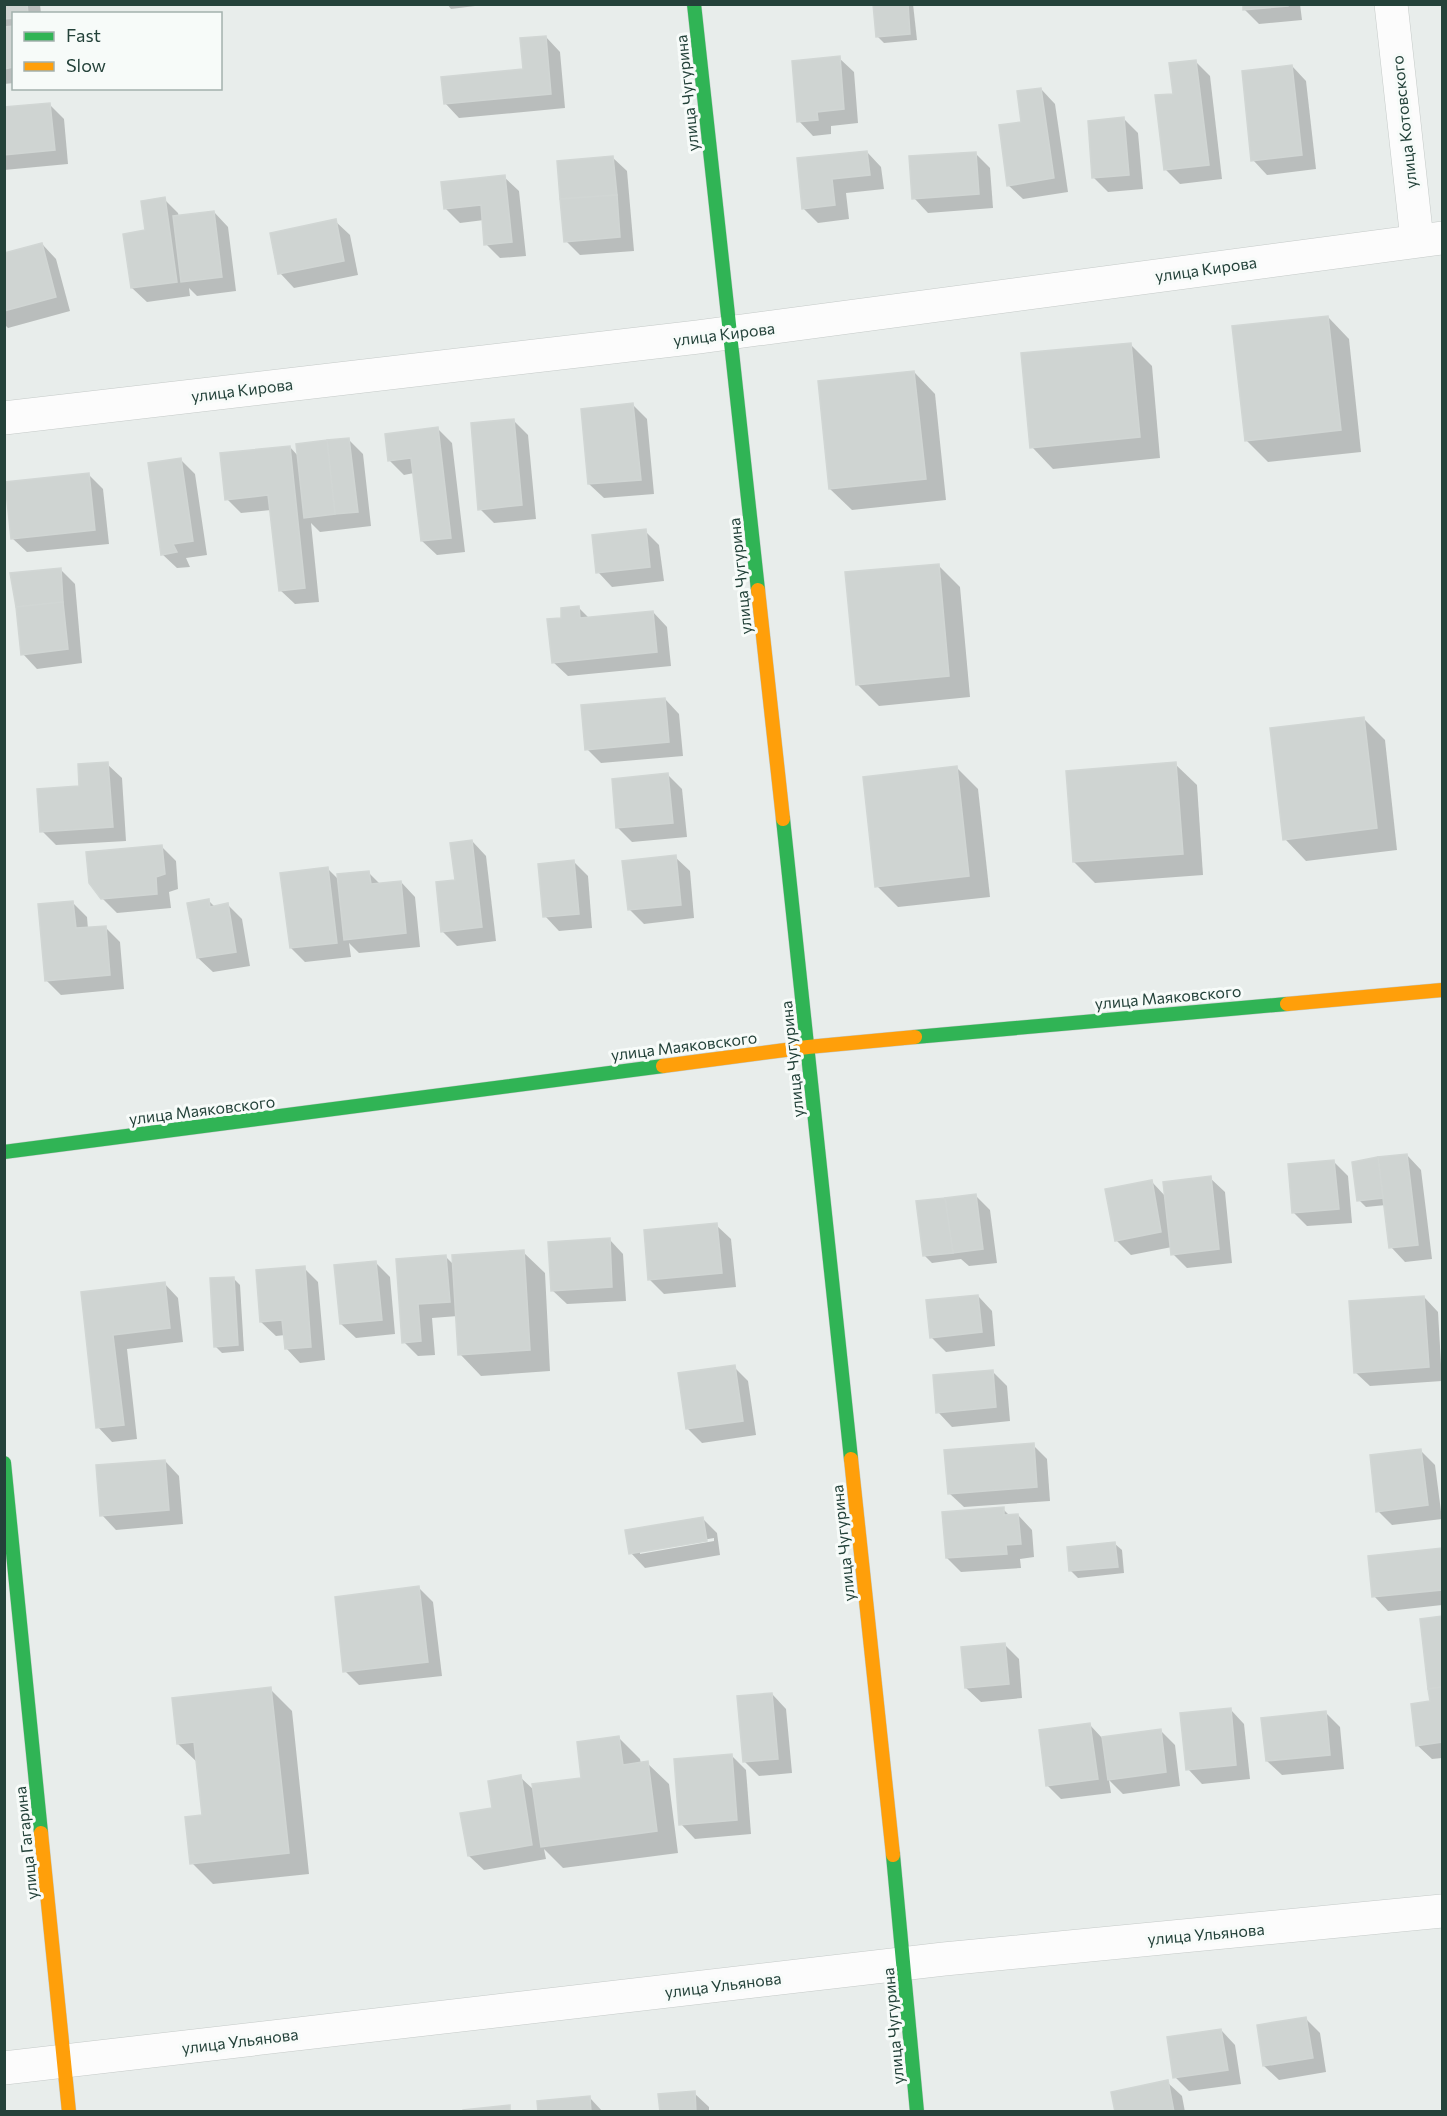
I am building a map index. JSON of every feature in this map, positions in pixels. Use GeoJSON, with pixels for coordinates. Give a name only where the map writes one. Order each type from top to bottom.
{"type":"FeatureCollection","features":[{"type":"Feature","properties":{"kind":"street","name":"улица Чугурина"},"geometry":{"type":"LineString","coordinates":[[694,4],[808,1047],[904,1964],[917,2112]]}},
{"type":"Feature","properties":{"kind":"street","name":"улица Котовского"},"geometry":{"type":"LineString","coordinates":[[1391,4],[1430,239]]}},
{"type":"Feature","properties":{"kind":"street","name":"улица Кирова"},"geometry":{"type":"LineString","coordinates":[[4,418],[730,333],[1430,239]]}},
{"type":"Feature","properties":{"kind":"street","name":"улица Маяковского"},"geometry":{"type":"LineString","coordinates":[[4,1152],[808,1047],[1443,990]]}},
{"type":"Feature","properties":{"kind":"street","name":"улица Гагарина"},"geometry":{"type":"LineString","coordinates":[[4,1463],[69,2112]]}},
{"type":"Feature","properties":{"kind":"street","name":"улица Ульянова"},"geometry":{"type":"LineString","coordinates":[[4,2068],[904,1964],[1443,1911]]}},
{"type":"Feature","properties":{"kind":"building"},"geometry":{"type":"Polygon","coordinates":[[[4,4],[27,4],[28,12],[12,12],[12,18],[4,19],[4,4]]]}},
{"type":"Feature","properties":{"kind":"building"},"geometry":{"type":"Polygon","coordinates":[[[873,4],[908,4],[910,34],[876,37],[873,4]]]}},
{"type":"Feature","properties":{"kind":"building"},"geometry":{"type":"Polygon","coordinates":[[[1243,4],[1288,4],[1288,6],[1243,10],[1243,4]]]}},
{"type":"Feature","properties":{"kind":"building"},"geometry":{"type":"Polygon","coordinates":[[[12,26],[12,67],[4,69],[4,27],[12,26]]]}},
{"type":"Feature","properties":{"kind":"building"},"geometry":{"type":"Polygon","coordinates":[[[546,36],[551,94],[444,104],[441,77],[523,69],[520,38],[546,36]]]}},
{"type":"Feature","properties":{"kind":"building"},"geometry":{"type":"Polygon","coordinates":[[[840,56],[844,109],[817,112],[818,120],[797,122],[792,61],[840,56]]]}},
{"type":"Feature","properties":{"kind":"building"},"geometry":{"type":"Polygon","coordinates":[[[1196,60],[1209,165],[1164,170],[1155,95],[1173,94],[1169,63],[1196,60]]]}},
{"type":"Feature","properties":{"kind":"building"},"geometry":{"type":"Polygon","coordinates":[[[1292,65],[1302,155],[1251,161],[1242,71],[1292,65]]]}},
{"type":"Feature","properties":{"kind":"building"},"geometry":{"type":"Polygon","coordinates":[[[1041,88],[1054,178],[1007,186],[999,125],[1021,122],[1017,91],[1041,88]]]}},
{"type":"Feature","properties":{"kind":"building"},"geometry":{"type":"Polygon","coordinates":[[[50,103],[55,150],[4,155],[4,107],[50,103]]]}},
{"type":"Feature","properties":{"kind":"building"},"geometry":{"type":"Polygon","coordinates":[[[1124,117],[1129,175],[1092,178],[1088,121],[1124,117]]]}},
{"type":"Feature","properties":{"kind":"building"},"geometry":{"type":"Polygon","coordinates":[[[867,151],[870,175],[832,179],[835,205],[802,209],[797,158],[867,151]]]}},
{"type":"Feature","properties":{"kind":"building"},"geometry":{"type":"Polygon","coordinates":[[[976,152],[979,194],[912,199],[909,156],[976,152]]]}},
{"type":"Feature","properties":{"kind":"building"},"geometry":{"type":"Polygon","coordinates":[[[613,156],[617,195],[560,199],[557,161],[613,156]]]}},
{"type":"Feature","properties":{"kind":"building"},"geometry":{"type":"Polygon","coordinates":[[[505,175],[512,242],[484,245],[481,205],[444,209],[441,182],[505,175]]]}},
{"type":"Feature","properties":{"kind":"building"},"geometry":{"type":"Polygon","coordinates":[[[617,195],[620,237],[564,242],[560,199],[617,195]]]}},
{"type":"Feature","properties":{"kind":"building"},"geometry":{"type":"Polygon","coordinates":[[[165,197],[177,282],[131,288],[123,234],[145,230],[141,201],[165,197]]]}},
{"type":"Feature","properties":{"kind":"building"},"geometry":{"type":"Polygon","coordinates":[[[214,211],[222,277],[181,282],[173,216],[214,211]]]}},
{"type":"Feature","properties":{"kind":"building"},"geometry":{"type":"Polygon","coordinates":[[[336,219],[344,261],[278,274],[270,233],[336,219]]]}},
{"type":"Feature","properties":{"kind":"building"},"geometry":{"type":"Polygon","coordinates":[[[42,243],[56,297],[4,311],[4,253],[42,243]]]}},
{"type":"Feature","properties":{"kind":"building"},"geometry":{"type":"Polygon","coordinates":[[[1328,316],[1341,430],[1245,441],[1232,326],[1328,316]]]}},
{"type":"Feature","properties":{"kind":"building"},"geometry":{"type":"Polygon","coordinates":[[[1131,343],[1140,437],[1030,448],[1021,353],[1131,343]]]}},
{"type":"Feature","properties":{"kind":"building"},"geometry":{"type":"Polygon","coordinates":[[[914,371],[926,479],[829,489],[818,381],[914,371]]]}},
{"type":"Feature","properties":{"kind":"building"},"geometry":{"type":"Polygon","coordinates":[[[633,403],[641,480],[588,484],[581,409],[633,403]]]}},
{"type":"Feature","properties":{"kind":"building"},"geometry":{"type":"Polygon","coordinates":[[[514,419],[522,505],[478,510],[471,423],[514,419]]]}},
{"type":"Feature","properties":{"kind":"building"},"geometry":{"type":"Polygon","coordinates":[[[438,427],[451,538],[421,541],[411,458],[388,461],[385,434],[438,427]]]}},
{"type":"Feature","properties":{"kind":"building"},"geometry":{"type":"Polygon","coordinates":[[[349,438],[358,512],[335,514],[327,440],[349,438]]]}},
{"type":"Feature","properties":{"kind":"building"},"geometry":{"type":"Polygon","coordinates":[[[327,440],[335,514],[304,518],[296,444],[327,440]]]}},
{"type":"Feature","properties":{"kind":"building"},"geometry":{"type":"Polygon","coordinates":[[[290,446],[305,588],[279,591],[268,495],[225,500],[220,453],[290,446]]]}},
{"type":"Feature","properties":{"kind":"building"},"geometry":{"type":"Polygon","coordinates":[[[181,458],[193,541],[173,544],[177,552],[161,555],[148,463],[181,458]]]}},
{"type":"Feature","properties":{"kind":"building"},"geometry":{"type":"Polygon","coordinates":[[[89,473],[95,530],[11,539],[5,482],[89,473]]]}},
{"type":"Feature","properties":{"kind":"building"},"geometry":{"type":"Polygon","coordinates":[[[646,529],[650,567],[596,573],[592,535],[646,529]]]}},
{"type":"Feature","properties":{"kind":"building"},"geometry":{"type":"Polygon","coordinates":[[[939,564],[949,676],[856,685],[845,572],[939,564]]]}},
{"type":"Feature","properties":{"kind":"building"},"geometry":{"type":"Polygon","coordinates":[[[61,568],[63,602],[16,607],[10,573],[61,568]]]}},
{"type":"Feature","properties":{"kind":"building"},"geometry":{"type":"Polygon","coordinates":[[[63,602],[68,649],[21,655],[16,607],[63,602]]]}},
{"type":"Feature","properties":{"kind":"building"},"geometry":{"type":"Polygon","coordinates":[[[579,606],[580,618],[653,611],[657,652],[552,663],[547,619],[561,618],[561,608],[579,606]]]}},
{"type":"Feature","properties":{"kind":"building"},"geometry":{"type":"Polygon","coordinates":[[[665,698],[669,742],[585,750],[581,705],[665,698]]]}},
{"type":"Feature","properties":{"kind":"building"},"geometry":{"type":"Polygon","coordinates":[[[1364,717],[1377,828],[1283,840],[1270,728],[1364,717]]]}},
{"type":"Feature","properties":{"kind":"building"},"geometry":{"type":"Polygon","coordinates":[[[108,762],[113,827],[40,832],[37,789],[79,786],[78,764],[108,762]]]}},
{"type":"Feature","properties":{"kind":"building"},"geometry":{"type":"Polygon","coordinates":[[[1176,762],[1183,854],[1073,862],[1066,771],[1176,762]]]}},
{"type":"Feature","properties":{"kind":"building"},"geometry":{"type":"Polygon","coordinates":[[[957,766],[969,876],[875,887],[863,777],[957,766]]]}},
{"type":"Feature","properties":{"kind":"building"},"geometry":{"type":"Polygon","coordinates":[[[668,773],[673,823],[616,828],[612,779],[668,773]]]}},
{"type":"Feature","properties":{"kind":"building"},"geometry":{"type":"Polygon","coordinates":[[[472,840],[482,927],[441,932],[436,882],[455,880],[450,843],[472,840]]]}},
{"type":"Feature","properties":{"kind":"building"},"geometry":{"type":"Polygon","coordinates":[[[162,845],[165,874],[156,877],[157,894],[101,899],[89,883],[86,852],[162,845]]]}},
{"type":"Feature","properties":{"kind":"building"},"geometry":{"type":"Polygon","coordinates":[[[676,855],[681,905],[628,910],[622,861],[676,855]]]}},
{"type":"Feature","properties":{"kind":"building"},"geometry":{"type":"Polygon","coordinates":[[[574,860],[579,914],[543,917],[538,864],[574,860]]]}},
{"type":"Feature","properties":{"kind":"building"},"geometry":{"type":"Polygon","coordinates":[[[328,867],[337,943],[290,948],[280,873],[328,867]]]}},
{"type":"Feature","properties":{"kind":"building"},"geometry":{"type":"Polygon","coordinates":[[[369,871],[371,884],[401,881],[406,933],[344,940],[337,874],[369,871]]]}},
{"type":"Feature","properties":{"kind":"building"},"geometry":{"type":"Polygon","coordinates":[[[209,899],[210,907],[228,903],[236,952],[197,958],[187,903],[209,899]]]}},
{"type":"Feature","properties":{"kind":"building"},"geometry":{"type":"Polygon","coordinates":[[[73,901],[76,928],[106,926],[110,975],[45,981],[38,904],[73,901]]]}},
{"type":"Feature","properties":{"kind":"building"},"geometry":{"type":"Polygon","coordinates":[[[1407,1154],[1418,1245],[1389,1248],[1378,1157],[1407,1154]]]}},
{"type":"Feature","properties":{"kind":"building"},"geometry":{"type":"Polygon","coordinates":[[[1378,1157],[1383,1198],[1357,1201],[1352,1162],[1378,1157]]]}},
{"type":"Feature","properties":{"kind":"building"},"geometry":{"type":"Polygon","coordinates":[[[1334,1160],[1339,1209],[1292,1213],[1288,1164],[1334,1160]]]}},
{"type":"Feature","properties":{"kind":"building"},"geometry":{"type":"Polygon","coordinates":[[[1211,1176],[1219,1249],[1171,1255],[1163,1182],[1211,1176]]]}},
{"type":"Feature","properties":{"kind":"building"},"geometry":{"type":"Polygon","coordinates":[[[1152,1180],[1161,1232],[1115,1241],[1105,1189],[1152,1180]]]}},
{"type":"Feature","properties":{"kind":"building"},"geometry":{"type":"Polygon","coordinates":[[[976,1194],[983,1249],[953,1253],[945,1198],[976,1194]]]}},
{"type":"Feature","properties":{"kind":"building"},"geometry":{"type":"Polygon","coordinates":[[[945,1198],[953,1253],[923,1256],[916,1201],[945,1198]]]}},
{"type":"Feature","properties":{"kind":"building"},"geometry":{"type":"Polygon","coordinates":[[[717,1223],[722,1273],[648,1280],[644,1230],[717,1223]]]}},
{"type":"Feature","properties":{"kind":"building"},"geometry":{"type":"Polygon","coordinates":[[[610,1238],[612,1287],[551,1291],[548,1242],[610,1238]]]}},
{"type":"Feature","properties":{"kind":"building"},"geometry":{"type":"Polygon","coordinates":[[[524,1250],[530,1350],[458,1355],[452,1255],[524,1250]]]}},
{"type":"Feature","properties":{"kind":"building"},"geometry":{"type":"Polygon","coordinates":[[[446,1255],[450,1302],[418,1304],[421,1341],[402,1343],[396,1259],[446,1255]]]}},
{"type":"Feature","properties":{"kind":"building"},"geometry":{"type":"Polygon","coordinates":[[[376,1261],[382,1320],[340,1324],[334,1265],[376,1261]]]}},
{"type":"Feature","properties":{"kind":"building"},"geometry":{"type":"Polygon","coordinates":[[[305,1266],[311,1347],[285,1349],[282,1320],[260,1322],[256,1270],[305,1266]]]}},
{"type":"Feature","properties":{"kind":"building"},"geometry":{"type":"Polygon","coordinates":[[[234,1277],[238,1345],[214,1347],[210,1278],[234,1277]]]}},
{"type":"Feature","properties":{"kind":"building"},"geometry":{"type":"Polygon","coordinates":[[[165,1282],[170,1328],[113,1335],[124,1425],[96,1428],[81,1292],[165,1282]]]}},
{"type":"Feature","properties":{"kind":"building"},"geometry":{"type":"Polygon","coordinates":[[[978,1295],[982,1332],[930,1338],[926,1300],[978,1295]]]}},
{"type":"Feature","properties":{"kind":"building"},"geometry":{"type":"Polygon","coordinates":[[[1424,1296],[1429,1367],[1354,1373],[1349,1301],[1424,1296]]]}},
{"type":"Feature","properties":{"kind":"building"},"geometry":{"type":"Polygon","coordinates":[[[735,1365],[743,1421],[686,1429],[678,1373],[735,1365]]]}},
{"type":"Feature","properties":{"kind":"building"},"geometry":{"type":"Polygon","coordinates":[[[993,1370],[996,1407],[936,1413],[933,1375],[993,1370]]]}},
{"type":"Feature","properties":{"kind":"building"},"geometry":{"type":"Polygon","coordinates":[[[1034,1443],[1037,1487],[948,1494],[944,1450],[1034,1443]]]}},
{"type":"Feature","properties":{"kind":"building"},"geometry":{"type":"Polygon","coordinates":[[[1421,1449],[1428,1505],[1376,1512],[1370,1455],[1421,1449]]]}},
{"type":"Feature","properties":{"kind":"building"},"geometry":{"type":"Polygon","coordinates":[[[165,1460],[169,1510],[100,1516],[96,1465],[165,1460]]]}},
{"type":"Feature","properties":{"kind":"building"},"geometry":{"type":"Polygon","coordinates":[[[1004,1507],[1004,1515],[1018,1514],[1021,1544],[1006,1545],[1007,1554],[946,1558],[942,1512],[1004,1507]]]}},
{"type":"Feature","properties":{"kind":"building"},"geometry":{"type":"Polygon","coordinates":[[[703,1517],[707,1541],[629,1554],[625,1530],[703,1517]]]}},
{"type":"Feature","properties":{"kind":"building"},"geometry":{"type":"Polygon","coordinates":[[[1115,1542],[1118,1567],[1069,1571],[1067,1547],[1115,1542]]]}},
{"type":"Feature","properties":{"kind":"building"},"geometry":{"type":"Polygon","coordinates":[[[1442,1548],[1442,1590],[1372,1597],[1368,1556],[1442,1548]]]}},
{"type":"Feature","properties":{"kind":"building"},"geometry":{"type":"Polygon","coordinates":[[[419,1586],[428,1662],[343,1672],[335,1597],[419,1586]]]}},
{"type":"Feature","properties":{"kind":"building"},"geometry":{"type":"Polygon","coordinates":[[[1442,1616],[1442,1687],[1428,1689],[1420,1619],[1442,1616]]]}},
{"type":"Feature","properties":{"kind":"building"},"geometry":{"type":"Polygon","coordinates":[[[1005,1643],[1009,1684],[965,1688],[961,1647],[1005,1643]]]}},
{"type":"Feature","properties":{"kind":"building"},"geometry":{"type":"Polygon","coordinates":[[[271,1687],[289,1853],[190,1864],[185,1817],[202,1815],[194,1742],[177,1744],[172,1698],[271,1687]]]}},
{"type":"Feature","properties":{"kind":"building"},"geometry":{"type":"Polygon","coordinates":[[[1442,1687],[1442,1742],[1416,1746],[1411,1704],[1430,1701],[1428,1689],[1442,1687]]]}},
{"type":"Feature","properties":{"kind":"building"},"geometry":{"type":"Polygon","coordinates":[[[772,1693],[778,1759],[743,1762],[737,1696],[772,1693]]]}},
{"type":"Feature","properties":{"kind":"building"},"geometry":{"type":"Polygon","coordinates":[[[1231,1708],[1236,1765],[1186,1770],[1180,1713],[1231,1708]]]}},
{"type":"Feature","properties":{"kind":"building"},"geometry":{"type":"Polygon","coordinates":[[[1326,1711],[1330,1755],[1266,1761],[1261,1718],[1326,1711]]]}},
{"type":"Feature","properties":{"kind":"building"},"geometry":{"type":"Polygon","coordinates":[[[1090,1723],[1098,1779],[1046,1786],[1039,1730],[1090,1723]]]}},
{"type":"Feature","properties":{"kind":"building"},"geometry":{"type":"Polygon","coordinates":[[[1161,1729],[1166,1772],[1108,1780],[1102,1737],[1161,1729]]]}},
{"type":"Feature","properties":{"kind":"building"},"geometry":{"type":"Polygon","coordinates":[[[619,1736],[623,1765],[648,1761],[657,1831],[541,1847],[532,1784],[581,1778],[577,1742],[619,1736]]]}},
{"type":"Feature","properties":{"kind":"building"},"geometry":{"type":"Polygon","coordinates":[[[732,1754],[737,1820],[679,1825],[674,1759],[732,1754]]]}},
{"type":"Feature","properties":{"kind":"building"},"geometry":{"type":"Polygon","coordinates":[[[521,1775],[532,1845],[468,1856],[460,1813],[492,1808],[488,1781],[521,1775]]]}},
{"type":"Feature","properties":{"kind":"building"},"geometry":{"type":"Polygon","coordinates":[[[1306,2017],[1313,2058],[1263,2066],[1257,2025],[1306,2017]]]}},
{"type":"Feature","properties":{"kind":"building"},"geometry":{"type":"Polygon","coordinates":[[[1221,2029],[1228,2070],[1173,2078],[1167,2037],[1221,2029]]]}},
{"type":"Feature","properties":{"kind":"building"},"geometry":{"type":"Polygon","coordinates":[[[1168,2080],[1174,2112],[1115,2112],[1111,2092],[1168,2080]]]}},
{"type":"Feature","properties":{"kind":"building"},"geometry":{"type":"Polygon","coordinates":[[[695,2091],[696,2112],[660,2112],[658,2094],[695,2091]]]}},
{"type":"Feature","properties":{"kind":"building"},"geometry":{"type":"Polygon","coordinates":[[[590,2096],[591,2112],[538,2112],[537,2101],[590,2096]]]}},
{"type":"Feature","properties":{"kind":"building"},"geometry":{"type":"Polygon","coordinates":[[[510,2105],[510,2112],[463,2112],[463,2110],[510,2105]]]}},
{"type":"Feature","properties":{"kind":"traffic: fast"},"geometry":{"type":"LineString","coordinates":[[694,4],[758,590]]}},
{"type":"Feature","properties":{"kind":"traffic: fast"},"geometry":{"type":"LineString","coordinates":[[783,819],[851,1459]]}},
{"type":"Feature","properties":{"kind":"traffic: fast"},"geometry":{"type":"LineString","coordinates":[[915,1037],[1287,1004]]}},
{"type":"Feature","properties":{"kind":"traffic: fast"},"geometry":{"type":"LineString","coordinates":[[4,1152],[663,1066]]}},
{"type":"Feature","properties":{"kind":"traffic: fast"},"geometry":{"type":"LineString","coordinates":[[4,1463],[41,1833]]}},
{"type":"Feature","properties":{"kind":"traffic: fast"},"geometry":{"type":"LineString","coordinates":[[893,1855],[917,2112]]}},
{"type":"Feature","properties":{"kind":"traffic: slow"},"geometry":{"type":"LineString","coordinates":[[758,590],[783,819]]}},
{"type":"Feature","properties":{"kind":"traffic: slow"},"geometry":{"type":"LineString","coordinates":[[1287,1004],[1442,990]]}},
{"type":"Feature","properties":{"kind":"traffic: slow"},"geometry":{"type":"LineString","coordinates":[[663,1066],[808,1047],[915,1037]]}},
{"type":"Feature","properties":{"kind":"traffic: slow"},"geometry":{"type":"LineString","coordinates":[[851,1459],[893,1855]]}},
{"type":"Feature","properties":{"kind":"traffic: slow"},"geometry":{"type":"LineString","coordinates":[[41,1833],[69,2112]]}}]}
